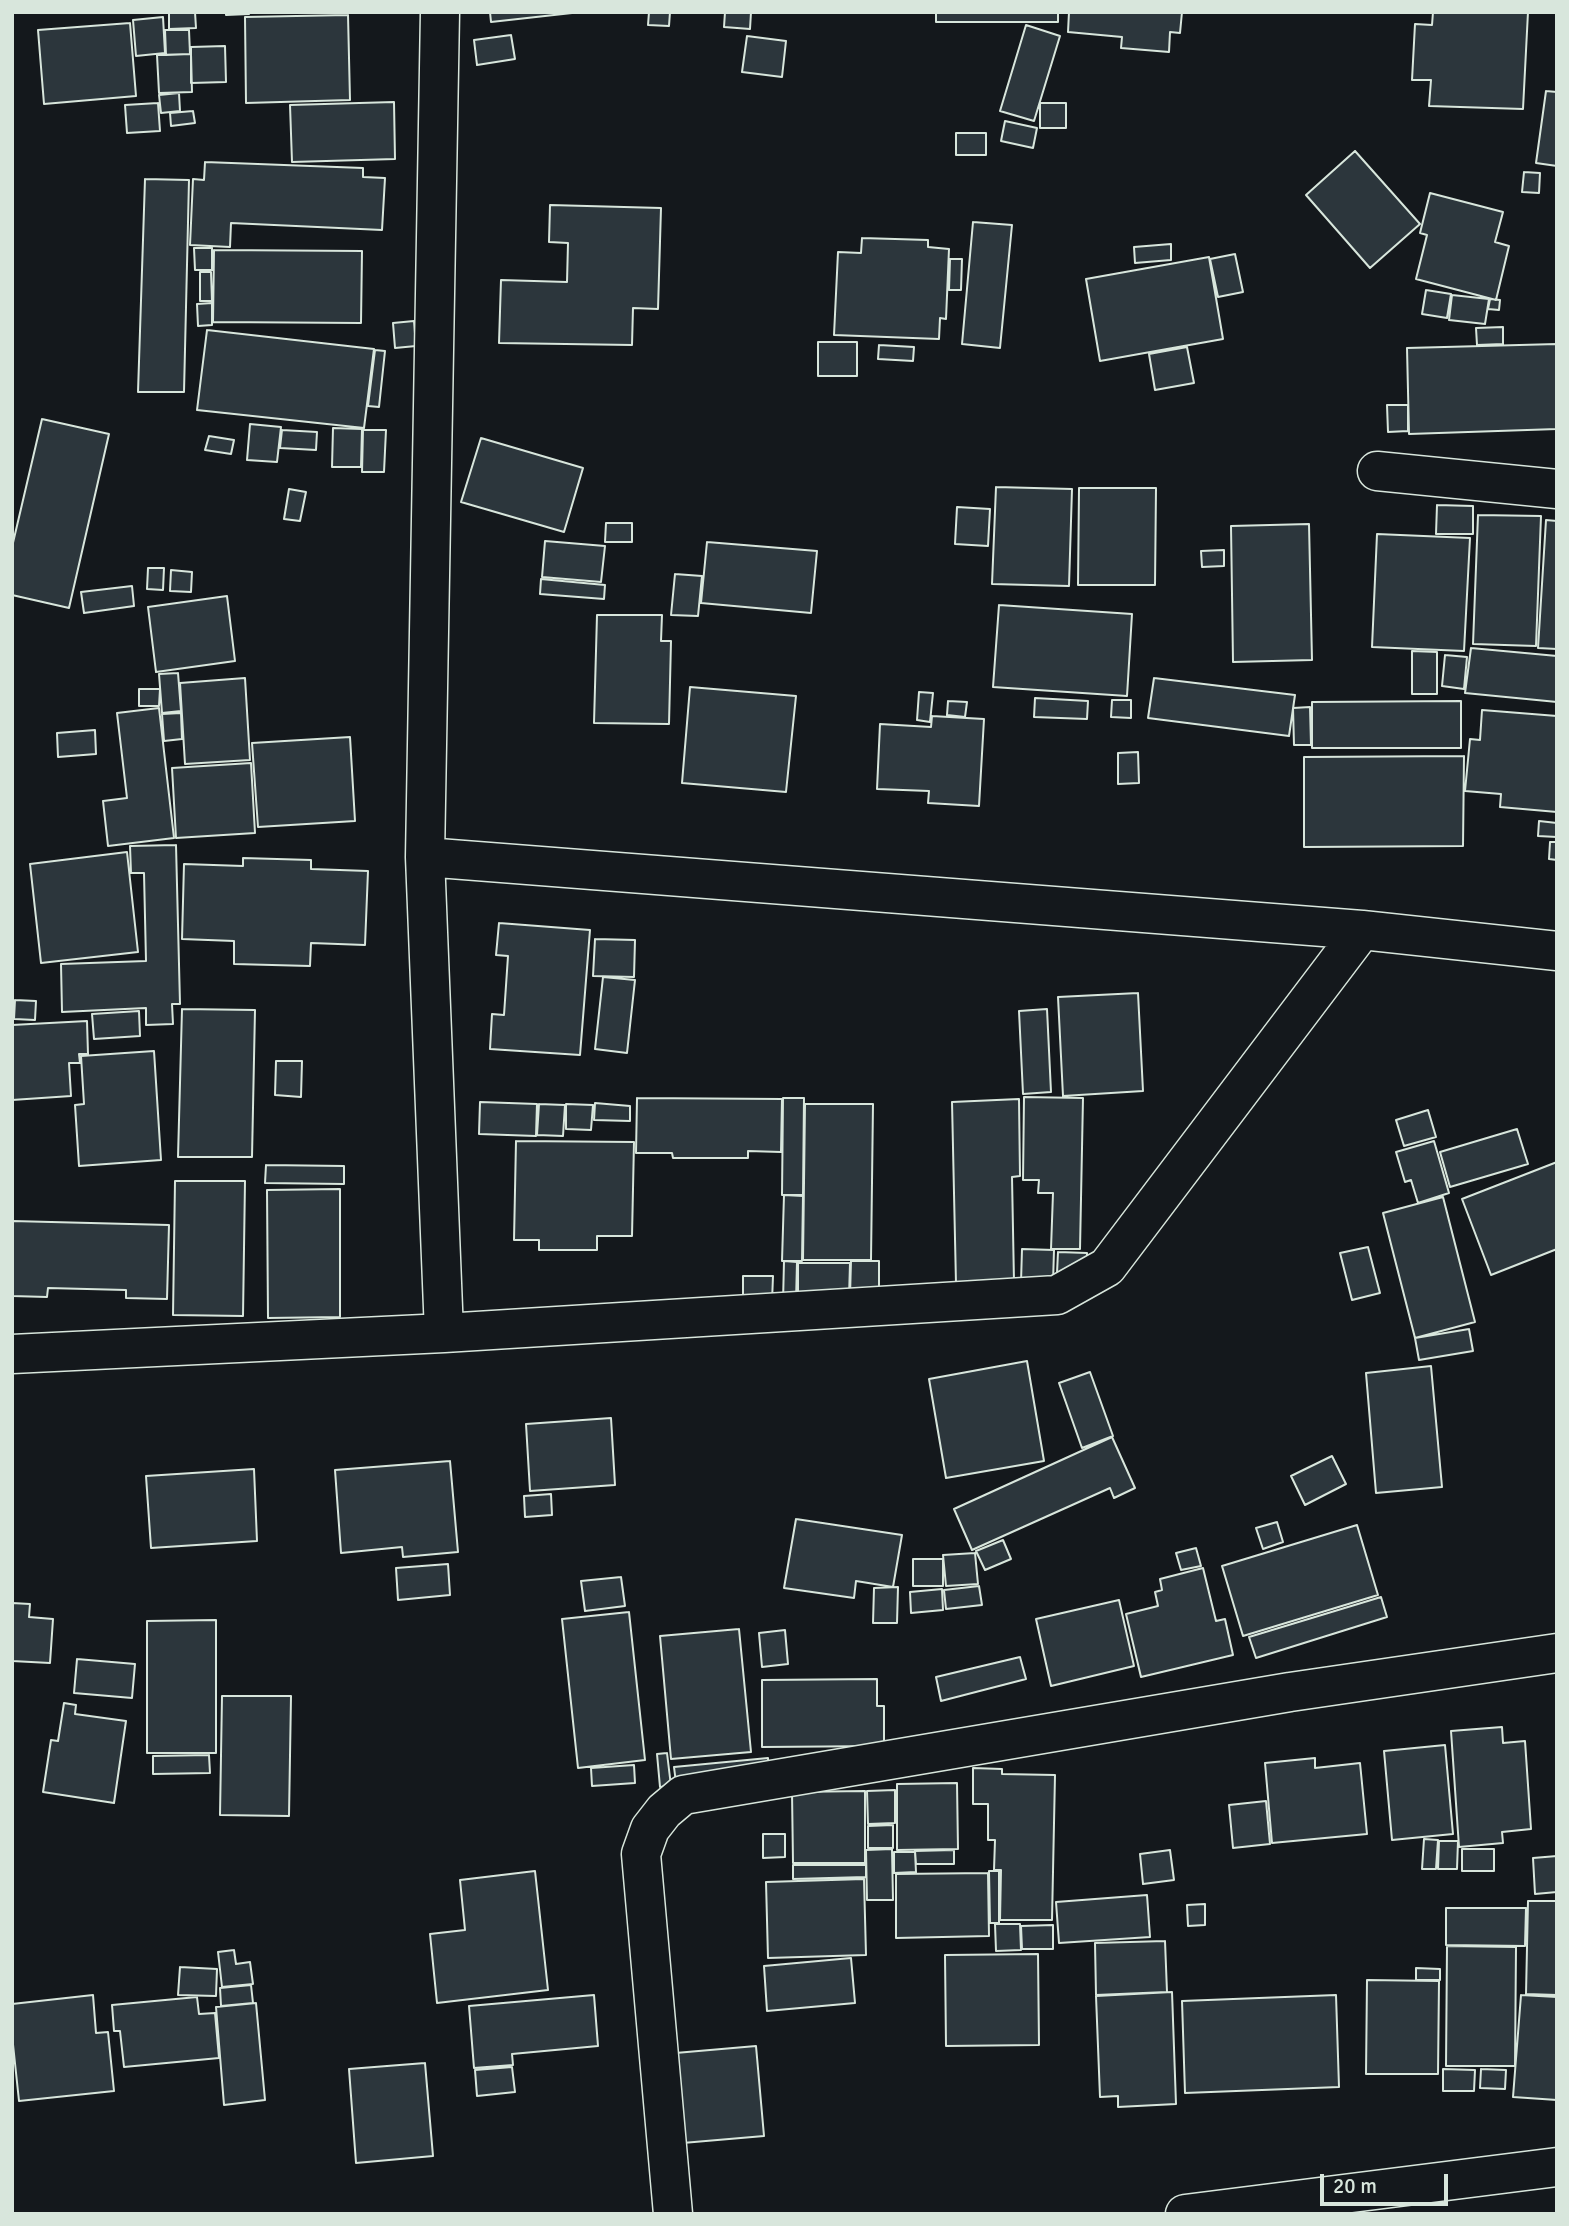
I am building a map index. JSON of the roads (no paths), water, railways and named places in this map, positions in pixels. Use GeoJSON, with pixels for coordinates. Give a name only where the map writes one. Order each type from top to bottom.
{"type":"FeatureCollection","features":[{"type":"Feature","properties":{"kind":"street"},"geometry":{"type":"LineString","coordinates":[[440,12],[425,857],[444,1333]]}},
{"type":"Feature","properties":{"kind":"street"},"geometry":{"type":"LineString","coordinates":[[1377,471],[1557,489]]}},
{"type":"Feature","properties":{"kind":"street"},"geometry":{"type":"LineString","coordinates":[[425,857],[1362,930],[1557,951]]}},
{"type":"Feature","properties":{"kind":"street"},"geometry":{"type":"LineString","coordinates":[[12,1354],[444,1333],[1057,1295],[1107,1267],[1362,930]]}},
{"type":"Feature","properties":{"kind":"street"},"geometry":{"type":"LineString","coordinates":[[673,2214],[641,1854],[650,1829],[664,1811],[683,1795],[1290,1692],[1557,1653]]}},
{"type":"Feature","properties":{"kind":"street"},"geometry":{"type":"LineString","coordinates":[[1185,2214],[1557,2167]]}}]}
